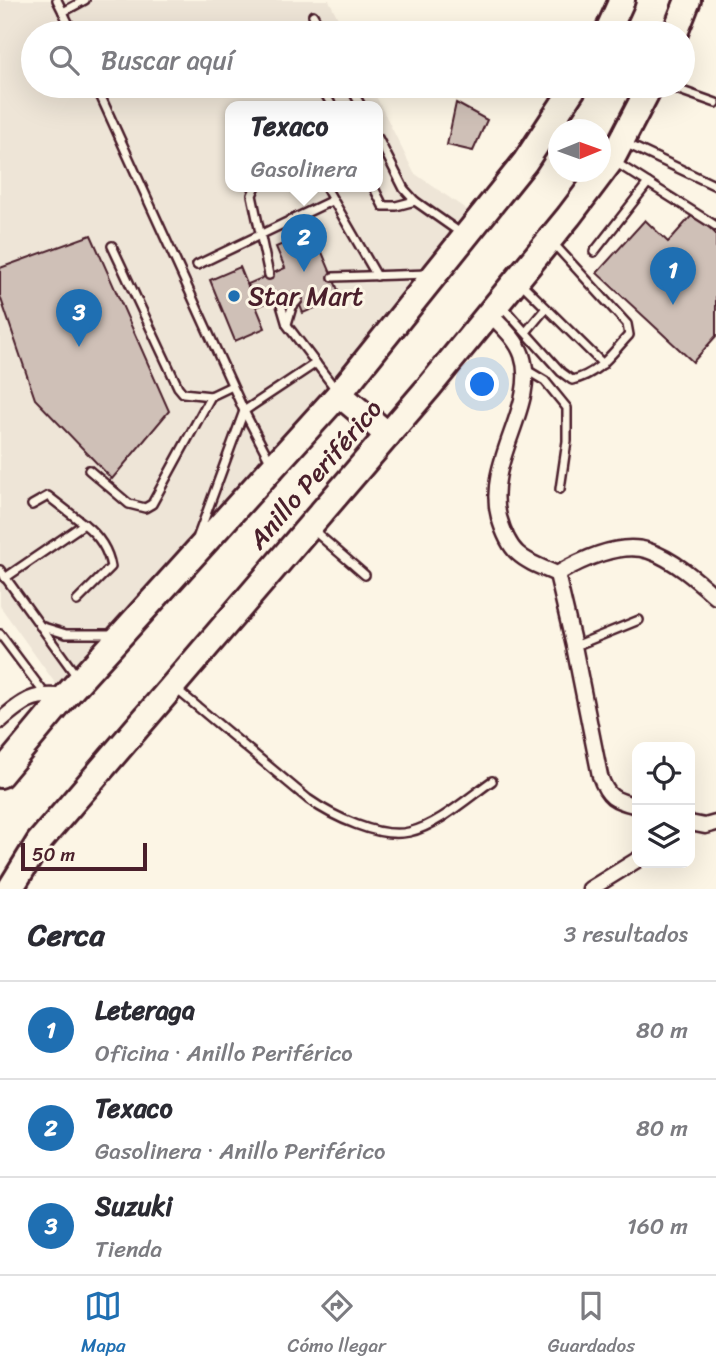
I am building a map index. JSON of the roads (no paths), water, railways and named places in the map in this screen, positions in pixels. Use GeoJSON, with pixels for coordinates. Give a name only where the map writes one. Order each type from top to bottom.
{"type":"FeatureCollection","features":[{"type":"Feature","properties":{"kind":"highway"},"geometry":{"type":"LineString","coordinates":[[612,21],[622,0]]}},
{"type":"Feature","properties":{"kind":"highway"},"geometry":{"type":"LineString","coordinates":[[680,21],[688,0]]}},
{"type":"Feature","properties":{"kind":"highway","name":"Anillo Periférico"},"geometry":{"type":"LineString","coordinates":[[0,775],[64,691],[124,634],[340,394],[524,162],[567,98]]}},
{"type":"Feature","properties":{"kind":"highway","name":"Anillo Periférico"},"geometry":{"type":"LineString","coordinates":[[10,889],[38,842],[388,435],[517,279],[617,150],[644,98]]}},
{"type":"Feature","properties":{"kind":"highway"},"geometry":{"type":"LineString","coordinates":[[340,394],[388,435]]}},
{"type":"Feature","properties":{"kind":"street"},"geometry":{"type":"LineString","coordinates":[[494,307],[515,342],[525,368],[522,398],[497,476],[497,509],[512,549],[529,562],[557,574]]}},
{"type":"Feature","properties":{"kind":"street"},"geometry":{"type":"LineString","coordinates":[[557,574],[574,564],[623,548],[648,550],[699,581],[716,597]]}},
{"type":"Feature","properties":{"kind":"street"},"geometry":{"type":"LineString","coordinates":[[557,574],[604,789],[610,797],[634,805]]}},
{"type":"Feature","properties":{"kind":"street"},"geometry":{"type":"LineString","coordinates":[[2,715],[22,702],[64,691]]}},
{"type":"Feature","properties":{"kind":"street"},"geometry":{"type":"LineString","coordinates":[[695,825],[716,823]]}},
{"type":"Feature","properties":{"kind":"street"},"geometry":{"type":"LineString","coordinates":[[590,889],[632,863]]}},
{"type":"Feature","properties":{"kind":"lane"},"geometry":{"type":"LineString","coordinates":[[57,0],[67,21]]}},
{"type":"Feature","properties":{"kind":"lane"},"geometry":{"type":"LineString","coordinates":[[63,12],[85,0]]}},
{"type":"Feature","properties":{"kind":"lane"},"geometry":{"type":"LineString","coordinates":[[313,15],[316,21]]}},
{"type":"Feature","properties":{"kind":"lane"},"geometry":{"type":"LineString","coordinates":[[695,96],[716,103]]}},
{"type":"Feature","properties":{"kind":"lane"},"geometry":{"type":"LineString","coordinates":[[101,98],[232,386],[274,468]]}},
{"type":"Feature","properties":{"kind":"lane"},"geometry":{"type":"LineString","coordinates":[[383,149],[404,189],[415,201],[466,237]]}},
{"type":"Feature","properties":{"kind":"lane"},"geometry":{"type":"LineString","coordinates":[[617,150],[648,183],[716,226]]}},
{"type":"Feature","properties":{"kind":"lane"},"geometry":{"type":"LineString","coordinates":[[617,150],[716,187]]}},
{"type":"Feature","properties":{"kind":"lane"},"geometry":{"type":"LineString","coordinates":[[594,252],[648,183]]}},
{"type":"Feature","properties":{"kind":"lane"},"geometry":{"type":"LineString","coordinates":[[253,192],[269,275]]}},
{"type":"Feature","properties":{"kind":"lane"},"geometry":{"type":"LineString","coordinates":[[328,192],[377,276]]}},
{"type":"Feature","properties":{"kind":"lane"},"geometry":{"type":"LineString","coordinates":[[376,192],[383,206],[415,201]]}},
{"type":"Feature","properties":{"kind":"lane"},"geometry":{"type":"LineString","coordinates":[[197,265],[333,201]]}},
{"type":"Feature","properties":{"kind":"lane"},"geometry":{"type":"LineString","coordinates":[[494,307],[526,332],[561,372],[572,380],[587,377],[603,364],[629,335],[626,324],[549,239]]}},
{"type":"Feature","properties":{"kind":"lane"},"geometry":{"type":"LineString","coordinates":[[112,246],[183,393],[211,396],[232,386]]}},
{"type":"Feature","properties":{"kind":"lane"},"geometry":{"type":"LineString","coordinates":[[333,277],[436,273]]}},
{"type":"Feature","properties":{"kind":"lane"},"geometry":{"type":"LineString","coordinates":[[517,279],[603,364]]}},
{"type":"Feature","properties":{"kind":"lane"},"geometry":{"type":"LineString","coordinates":[[279,298],[287,325],[340,394]]}},
{"type":"Feature","properties":{"kind":"lane"},"geometry":{"type":"LineString","coordinates":[[287,325],[292,307],[298,300]]}},
{"type":"Feature","properties":{"kind":"lane"},"geometry":{"type":"LineString","coordinates":[[526,332],[546,308]]}},
{"type":"Feature","properties":{"kind":"lane"},"geometry":{"type":"LineString","coordinates":[[188,563],[244,411],[316,363]]}},
{"type":"Feature","properties":{"kind":"lane"},"geometry":{"type":"LineString","coordinates":[[525,368],[545,381],[567,408],[567,441],[560,489]]}},
{"type":"Feature","properties":{"kind":"lane"},"geometry":{"type":"LineString","coordinates":[[89,470],[129,503],[145,508],[152,504],[211,396]]}},
{"type":"Feature","properties":{"kind":"lane"},"geometry":{"type":"LineString","coordinates":[[32,505],[48,496],[93,531],[109,555],[111,567],[77,601]]}},
{"type":"Feature","properties":{"kind":"lane"},"geometry":{"type":"LineString","coordinates":[[5,578],[84,524]]}},
{"type":"Feature","properties":{"kind":"lane"},"geometry":{"type":"LineString","coordinates":[[309,527],[365,575]]}},
{"type":"Feature","properties":{"kind":"lane"},"geometry":{"type":"LineString","coordinates":[[0,570],[40,626],[64,691]]}},
{"type":"Feature","properties":{"kind":"lane"},"geometry":{"type":"LineString","coordinates":[[574,646],[639,620]]}},
{"type":"Feature","properties":{"kind":"lane"},"geometry":{"type":"LineString","coordinates":[[40,626],[66,634],[124,634]]}},
{"type":"Feature","properties":{"kind":"lane"},"geometry":{"type":"LineString","coordinates":[[0,634],[64,691]]}},
{"type":"Feature","properties":{"kind":"lane"},"geometry":{"type":"LineString","coordinates":[[172,686],[308,799],[329,814],[359,825],[393,834],[410,832],[430,824],[492,781]]}},
{"type":"Feature","properties":{"kind":"place","name":"Texaco"},"geometry":{"type":"Point","coordinates":[304,272]}},
{"type":"Feature","properties":{"kind":"place","name":"Star Mart"},"geometry":{"type":"Point","coordinates":[234,296]}},
{"type":"Feature","properties":{"kind":"place","name":"Leteraga"},"geometry":{"type":"Point","coordinates":[673,305]}},
{"type":"Feature","properties":{"kind":"place","name":"Suzuki"},"geometry":{"type":"Point","coordinates":[79,347]}}]}
